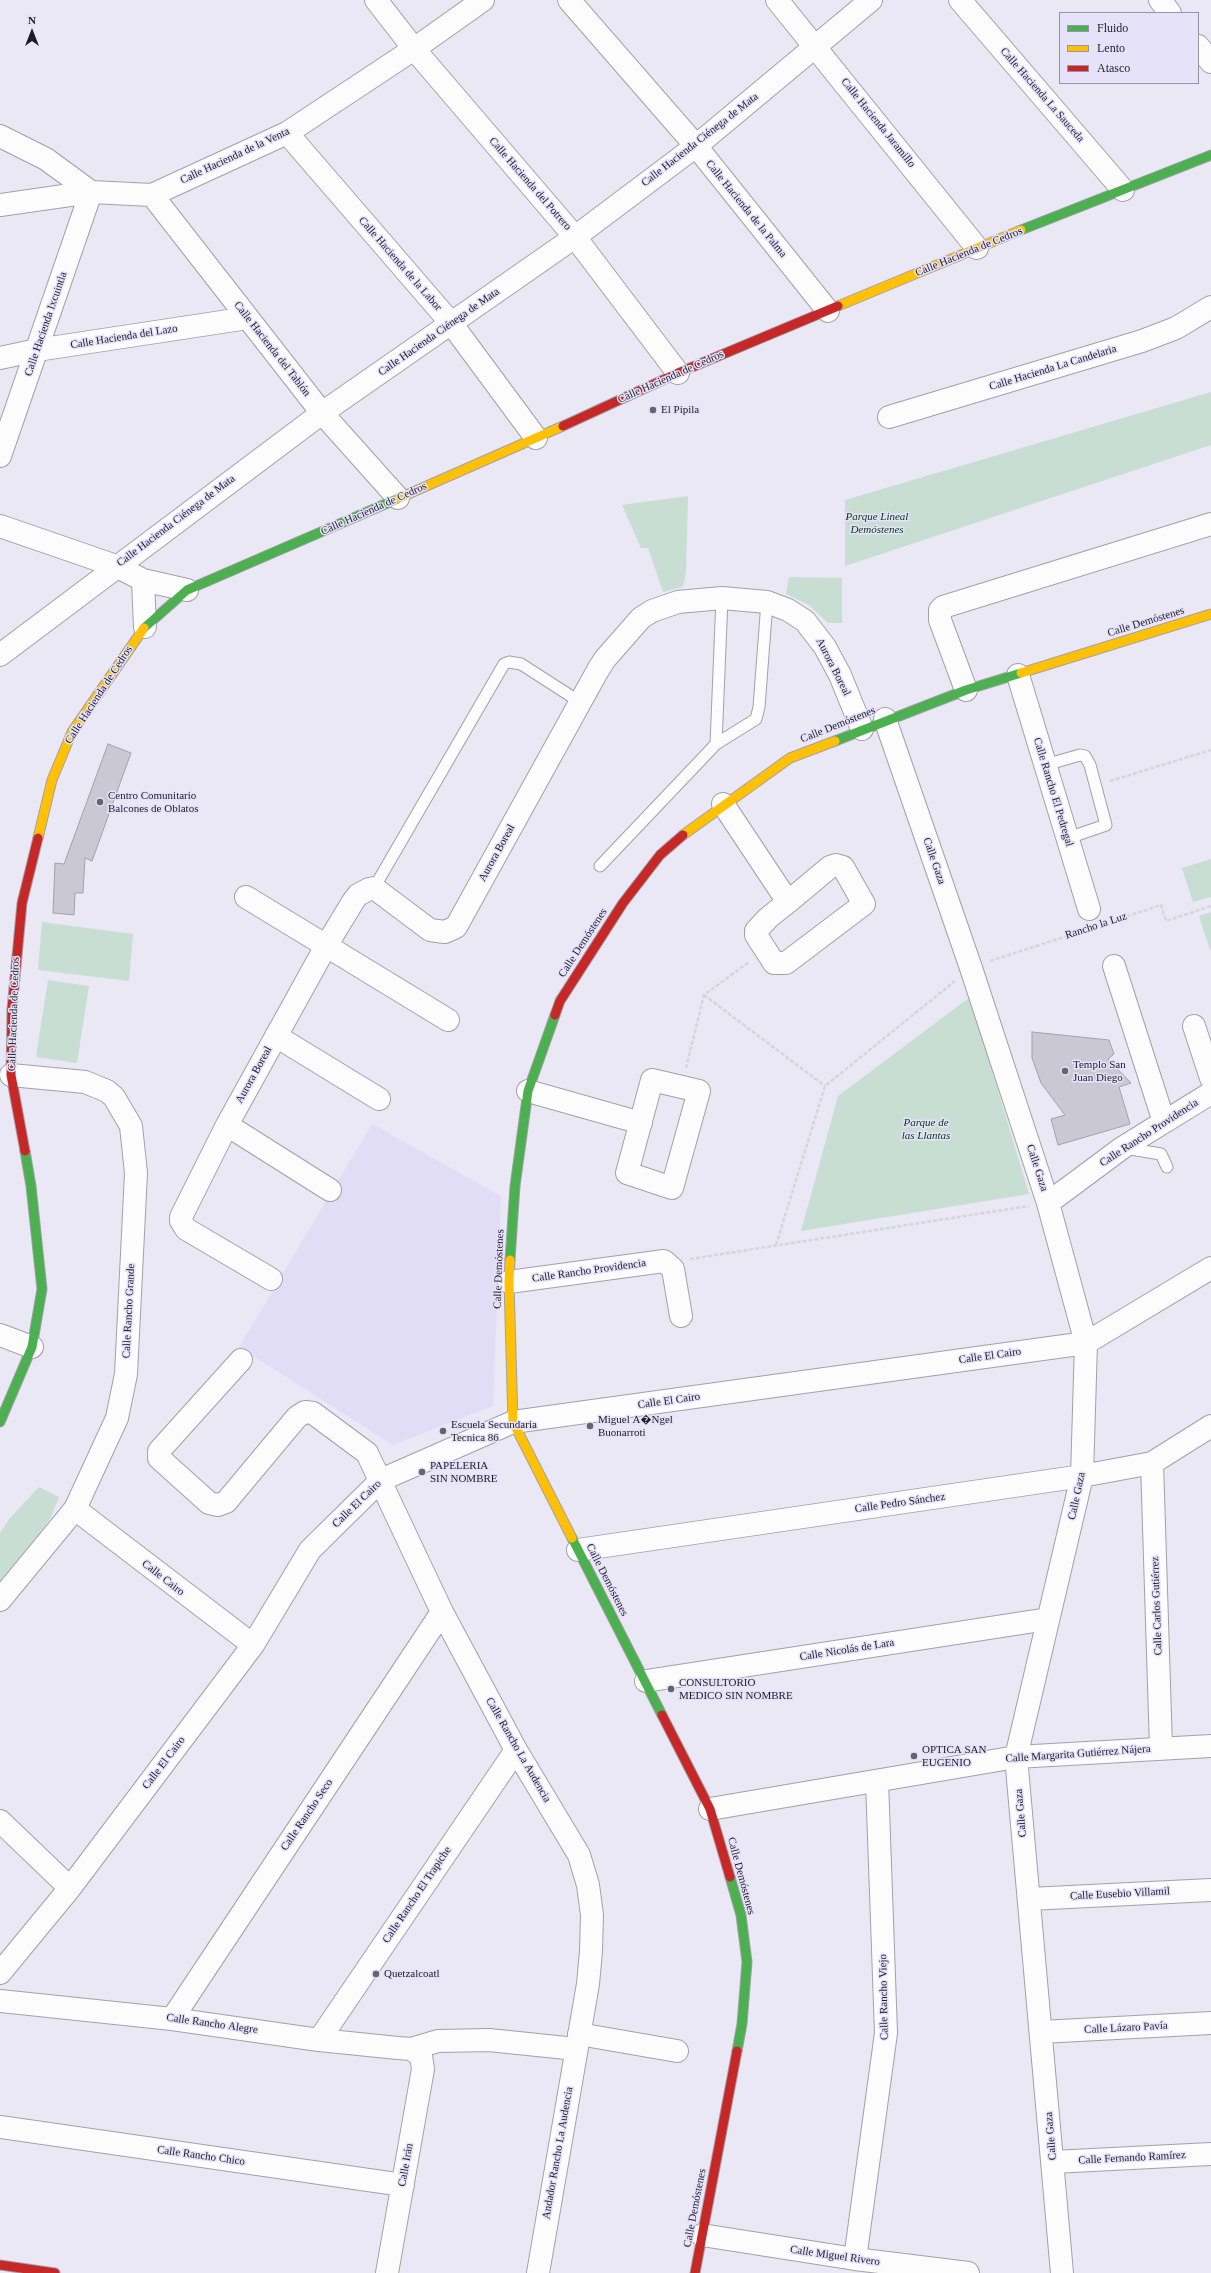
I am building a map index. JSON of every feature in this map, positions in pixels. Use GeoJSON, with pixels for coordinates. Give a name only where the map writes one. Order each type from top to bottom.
{"type":"FeatureCollection","features":[{"type":"Feature","properties":{"kind":"street","name":"Calle Hacienda del Potrero"},"geometry":{"type":"LineString","coordinates":[[376,0],[414,49],[575,237],[678,373]]}},
{"type":"Feature","properties":{"kind":"street","name":"Calle Hacienda de la Venta"},"geometry":{"type":"LineString","coordinates":[[0,205],[91,192],[152,195],[287,133],[414,49],[483,0]]}},
{"type":"Feature","properties":{"kind":"street","name":"Calle Hacienda de la Palma"},"geometry":{"type":"LineString","coordinates":[[569,0],[696,146],[828,311]]}},
{"type":"Feature","properties":{"kind":"street","name":"Calle Hacienda Jaramillo"},"geometry":{"type":"LineString","coordinates":[[777,0],[816,46],[977,248]]}},
{"type":"Feature","properties":{"kind":"street","name":"Calle Hacienda Ciénega de Mata"},"geometry":{"type":"LineString","coordinates":[[0,655],[116,566],[322,413],[575,237],[696,146],[871,0]]}},
{"type":"Feature","properties":{"kind":"street","name":"Calle Hacienda La Sauceda"},"geometry":{"type":"LineString","coordinates":[[960,0],[1123,190]]}},
{"type":"Feature","properties":{"kind":"street"},"geometry":{"type":"LineString","coordinates":[[1160,0],[1169,12]]}},
{"type":"Feature","properties":{"kind":"street"},"geometry":{"type":"LineString","coordinates":[[1199,47],[1211,62]]}},
{"type":"Feature","properties":{"kind":"street","name":"Calle Hacienda de la Labor"},"geometry":{"type":"LineString","coordinates":[[287,133],[451,324],[536,438]]}},
{"type":"Feature","properties":{"kind":"street"},"geometry":{"type":"LineString","coordinates":[[0,136],[46,160],[91,192]]}},
{"type":"Feature","properties":{"kind":"street","name":"Calle Hacienda de Cedros"},"geometry":{"type":"LineString","coordinates":[[0,1422],[32,1347],[41,1300],[41,1267],[30,1186],[11,1075],[6,1009],[22,903],[52,780],[72,732],[145,627],[187,590],[536,438],[678,373],[977,248],[1211,155]]}},
{"type":"Feature","properties":{"kind":"street","name":"Calle Hacienda Ixcuintla"},"geometry":{"type":"LineString","coordinates":[[0,456],[91,192]]}},
{"type":"Feature","properties":{"kind":"street","name":"Calle Hacienda del Tablón"},"geometry":{"type":"LineString","coordinates":[[152,195],[322,413],[398,498]]}},
{"type":"Feature","properties":{"kind":"street","name":"Calle Hacienda La Candelaria"},"geometry":{"type":"LineString","coordinates":[[889,417],[1148,339],[1176,328],[1211,307]]}},
{"type":"Feature","properties":{"kind":"street","name":"Calle Hacienda del Lazo"},"geometry":{"type":"LineString","coordinates":[[0,358],[37,350],[248,318]]}},
{"type":"Feature","properties":{"kind":"street"},"geometry":{"type":"LineString","coordinates":[[966,690],[940,620],[940,610],[943,607],[1211,524]]}},
{"type":"Feature","properties":{"kind":"street"},"geometry":{"type":"LineString","coordinates":[[0,526],[116,566],[143,580],[187,590]]}},
{"type":"Feature","properties":{"kind":"street"},"geometry":{"type":"LineString","coordinates":[[143,580],[145,627]]}},
{"type":"Feature","properties":{"kind":"street","name":"Aurora Boreal"},"geometry":{"type":"LineString","coordinates":[[271,1279],[186,1229],[181,1221],[183,1212],[227,1125],[326,946],[358,895],[374,888],[430,930],[445,932],[456,927],[605,659],[641,618],[652,611],[678,602],[722,598],[767,602],[797,615],[814,631],[840,675],[862,728]]}},
{"type":"Feature","properties":{"kind":"street","name":"Calle Demóstenes"},"geometry":{"type":"LineString","coordinates":[[695,2273],[742,2024],[747,1962],[741,1915],[710,1809],[513,1422],[509,1282],[515,1186],[528,1091],[560,1001],[623,904],[660,855],[677,839],[723,804],[790,758],[885,719],[966,690],[1211,614]]}},
{"type":"Feature","properties":{"kind":"street","name":"Calle Rancho El Pedregal"},"geometry":{"type":"LineString","coordinates":[[1018,675],[1094,920]]}},
{"type":"Feature","properties":{"kind":"street","name":"Calle Gaza"},"geometry":{"type":"LineString","coordinates":[[885,719],[971,968],[1048,1203],[1086,1343],[1082,1476],[1016,1757],[1062,2273]]}},
{"type":"Feature","properties":{"kind":"street"},"geometry":{"type":"LineString","coordinates":[[723,804],[788,902]]}},
{"type":"Feature","properties":{"kind":"street"},"geometry":{"type":"LineString","coordinates":[[836,865],[843,867],[864,904],[786,963],[774,963],[766,950],[756,935],[757,929],[830,867],[836,865]]}},
{"type":"Feature","properties":{"kind":"street"},"geometry":{"type":"LineString","coordinates":[[246,897],[448,1020]]}},
{"type":"Feature","properties":{"kind":"street"},"geometry":{"type":"LineString","coordinates":[[1114,966],[1164,1122]]}},
{"type":"Feature","properties":{"kind":"street"},"geometry":{"type":"LineString","coordinates":[[1194,1026],[1211,1078]]}},
{"type":"Feature","properties":{"kind":"street"},"geometry":{"type":"LineString","coordinates":[[276,1036],[379,1099]]}},
{"type":"Feature","properties":{"kind":"street","name":"Calle Rancho Grande"},"geometry":{"type":"LineString","coordinates":[[0,1600],[74,1509],[117,1418],[126,1374],[136,1173],[131,1126],[114,1097],[102,1088],[84,1082],[11,1075]]}},
{"type":"Feature","properties":{"kind":"street"},"geometry":{"type":"LineString","coordinates":[[652,1080],[690,1088],[672,1188],[627,1173],[641,1123],[652,1080]]}},
{"type":"Feature","properties":{"kind":"street"},"geometry":{"type":"LineString","coordinates":[[528,1091],[641,1123]]}},
{"type":"Feature","properties":{"kind":"street","name":"Calle Rancho Providencia"},"geometry":{"type":"LineString","coordinates":[[1048,1203],[1122,1148],[1211,1093]]}},
{"type":"Feature","properties":{"kind":"street"},"geometry":{"type":"LineString","coordinates":[[227,1125],[330,1190]]}},
{"type":"Feature","properties":{"kind":"street","name":"Calle Rancho Providencia"},"geometry":{"type":"LineString","coordinates":[[509,1282],[659,1260],[668,1262]]}},
{"type":"Feature","properties":{"kind":"street"},"geometry":{"type":"LineString","coordinates":[[668,1262],[673,1269],[681,1316]]}},
{"type":"Feature","properties":{"kind":"street","name":"Calle El Cairo"},"geometry":{"type":"LineString","coordinates":[[0,1973],[70,1888],[253,1645],[310,1550],[381,1480],[513,1422],[1086,1343],[1211,1268]]}},
{"type":"Feature","properties":{"kind":"street"},"geometry":{"type":"LineString","coordinates":[[0,1335],[32,1347]]}},
{"type":"Feature","properties":{"kind":"street","name":"Calle Rancho La Audencia"},"geometry":{"type":"LineString","coordinates":[[241,1360],[159,1451],[159,1458],[209,1503],[218,1505],[226,1502],[297,1417],[305,1412],[313,1413],[367,1453],[442,1612],[516,1750],[579,1855],[588,1885],[592,1915],[591,1951],[578,2041]]}},
{"type":"Feature","properties":{"kind":"street","name":"Calle Pedro Sánchez"},"geometry":{"type":"LineString","coordinates":[[578,1550],[1082,1476],[1152,1463],[1211,1426]]}},
{"type":"Feature","properties":{"kind":"street","name":"Calle Carlos Gutiérrez"},"geometry":{"type":"LineString","coordinates":[[1152,1463],[1161,1748]]}},
{"type":"Feature","properties":{"kind":"street","name":"Calle Cairo"},"geometry":{"type":"LineString","coordinates":[[74,1509],[253,1645]]}},
{"type":"Feature","properties":{"kind":"street","name":"Calle Rancho Seco"},"geometry":{"type":"LineString","coordinates":[[172,2018],[442,1612]]}},
{"type":"Feature","properties":{"kind":"street","name":"Calle Nicolás de Lara"},"geometry":{"type":"LineString","coordinates":[[646,1681],[1048,1619]]}},
{"type":"Feature","properties":{"kind":"street","name":"Calle Margarita Gutiérrez Nájera"},"geometry":{"type":"LineString","coordinates":[[710,1809],[1016,1757],[1211,1746]]}},
{"type":"Feature","properties":{"kind":"street","name":"Calle Rancho El Trapiche"},"geometry":{"type":"LineString","coordinates":[[319,2040],[516,1750]]}},
{"type":"Feature","properties":{"kind":"street","name":"Calle Rancho Viejo"},"geometry":{"type":"LineString","coordinates":[[855,2259],[886,2033],[877,1781]]}},
{"type":"Feature","properties":{"kind":"street"},"geometry":{"type":"LineString","coordinates":[[0,1820],[70,1888]]}},
{"type":"Feature","properties":{"kind":"street","name":"Calle Eusebio Villamil"},"geometry":{"type":"LineString","coordinates":[[1029,1899],[1211,1890]]}},
{"type":"Feature","properties":{"kind":"street","name":"Calle Rancho Alegre"},"geometry":{"type":"LineString","coordinates":[[0,2001],[172,2018],[416,2053]]}},
{"type":"Feature","properties":{"kind":"street","name":"Calle Lázaro Pavía"},"geometry":{"type":"LineString","coordinates":[[1041,2032],[1211,2024]]}},
{"type":"Feature","properties":{"kind":"street"},"geometry":{"type":"LineString","coordinates":[[416,2053],[438,2041],[489,2040],[578,2041],[677,2051]]}},
{"type":"Feature","properties":{"kind":"street","name":"Andador Rancho La Audencia"},"geometry":{"type":"LineString","coordinates":[[538,2273],[578,2041]]}},
{"type":"Feature","properties":{"kind":"street","name":"Calle Irán"},"geometry":{"type":"LineString","coordinates":[[387,2273],[423,2069],[416,2053]]}},
{"type":"Feature","properties":{"kind":"street","name":"Calle Rancho Chico"},"geometry":{"type":"LineString","coordinates":[[0,2127],[403,2185]]}},
{"type":"Feature","properties":{"kind":"street","name":"Calle Fernando Ramírez"},"geometry":{"type":"LineString","coordinates":[[1053,2162],[1211,2154]]}},
{"type":"Feature","properties":{"kind":"street","name":"Calle Miguel Rivero"},"geometry":{"type":"LineString","coordinates":[[702,2235],[855,2259],[968,2273]]}},
{"type":"Feature","properties":{"kind":"street"},"geometry":{"type":"LineString","coordinates":[[0,2265],[25,2271],[55,2273]]}},
{"type":"Feature","properties":{"kind":"lane"},"geometry":{"type":"LineString","coordinates":[[716,744],[722,598]]}},
{"type":"Feature","properties":{"kind":"lane"},"geometry":{"type":"LineString","coordinates":[[600,866],[716,744],[756,718],[759,707],[767,602]]}},
{"type":"Feature","properties":{"kind":"lane"},"geometry":{"type":"LineString","coordinates":[[374,888],[504,664],[509,662],[521,664],[580,702]]}},
{"type":"Feature","properties":{"kind":"lane"},"geometry":{"type":"LineString","coordinates":[[1045,765],[1076,755],[1085,756],[1090,765],[1106,825],[1068,838]]}},
{"type":"Feature","properties":{"kind":"lane"},"geometry":{"type":"LineString","coordinates":[[1122,1148],[1161,1154],[1167,1167]]}},
{"type":"Feature","properties":{"kind":"path"},"geometry":{"type":"LineString","coordinates":[[1096,786],[1211,750]]}},
{"type":"Feature","properties":{"kind":"path","name":"Rancho la Luz"},"geometry":{"type":"LineString","coordinates":[[971,968],[1094,920],[1161,905],[1166,921],[1211,906]]}},
{"type":"Feature","properties":{"kind":"path"},"geometry":{"type":"LineString","coordinates":[[690,1088],[704,994],[766,950]]}},
{"type":"Feature","properties":{"kind":"path"},"geometry":{"type":"LineString","coordinates":[[776,1245],[825,1086],[971,968]]}},
{"type":"Feature","properties":{"kind":"path"},"geometry":{"type":"LineString","coordinates":[[704,994],[825,1086]]}},
{"type":"Feature","properties":{"kind":"path"},"geometry":{"type":"LineString","coordinates":[[668,1262],[1048,1203]]}},
{"type":"Feature","properties":{"kind":"shaded area"},"geometry":{"type":"Polygon","coordinates":[[[372,1124],[501,1196],[493,1406],[393,1445],[239,1347],[372,1124]]]}},
{"type":"Feature","properties":{"kind":"green space","name":"Parque Lineal Demóstenes"},"geometry":{"type":"Polygon","coordinates":[[[1211,392],[1211,445],[845,566],[845,500],[1211,392]]]}},
{"type":"Feature","properties":{"kind":"green space"},"geometry":{"type":"Polygon","coordinates":[[[688,496],[686,572],[683,587],[663,592],[648,548],[641,548],[622,505],[688,496]]]}},
{"type":"Feature","properties":{"kind":"green space"},"geometry":{"type":"Polygon","coordinates":[[[789,577],[842,578],[842,623],[828,623],[809,605],[786,594],[789,577]]]}},
{"type":"Feature","properties":{"kind":"green space"},"geometry":{"type":"Polygon","coordinates":[[[1211,859],[1211,897],[1193,902],[1182,868],[1211,859]]]}},
{"type":"Feature","properties":{"kind":"green space"},"geometry":{"type":"Polygon","coordinates":[[[1211,912],[1211,950],[1210,950],[1199,916],[1211,912]]]}},
{"type":"Feature","properties":{"kind":"green space"},"geometry":{"type":"Polygon","coordinates":[[[42,922],[133,934],[129,981],[38,970],[42,922]]]}},
{"type":"Feature","properties":{"kind":"green space"},"geometry":{"type":"Polygon","coordinates":[[[48,980],[89,986],[77,1063],[36,1057],[48,980]]]}},
{"type":"Feature","properties":{"kind":"green space","name":"Parque de las Llantas"},"geometry":{"type":"Polygon","coordinates":[[[970,997],[1029,1194],[801,1231],[838,1096],[970,997]]]}},
{"type":"Feature","properties":{"kind":"green space"},"geometry":{"type":"Polygon","coordinates":[[[39,1487],[59,1497],[51,1517],[13,1570],[0,1584],[0,1533],[9,1519],[39,1487]]]}},
{"type":"Feature","properties":{"kind":"building","name":"Centro Comunitario Balcones de Oblatos"},"geometry":{"type":"Polygon","coordinates":[[[108,744],[131,753],[92,861],[85,858],[83,893],[75,893],[74,915],[53,913],[55,863],[64,864],[108,744]]]}},
{"type":"Feature","properties":{"kind":"building"},"geometry":{"type":"Polygon","coordinates":[[[1032,1032],[1109,1040],[1114,1054],[1108,1059],[1131,1083],[1119,1087],[1130,1124],[1058,1145],[1051,1119],[1065,1115],[1041,1083],[1032,1058],[1032,1032]]]}},
{"type":"Feature","properties":{"kind":"traffic: fast"},"geometry":{"type":"LineString","coordinates":[[1021,230],[1211,155]]}},
{"type":"Feature","properties":{"kind":"traffic: fast"},"geometry":{"type":"LineString","coordinates":[[144,628],[187,590],[397,499]]}},
{"type":"Feature","properties":{"kind":"traffic: fast"},"geometry":{"type":"LineString","coordinates":[[835,741],[966,690],[1021,673]]}},
{"type":"Feature","properties":{"kind":"traffic: fast"},"geometry":{"type":"LineString","coordinates":[[510,1260],[515,1186],[528,1091],[555,1015]]}},
{"type":"Feature","properties":{"kind":"traffic: fast"},"geometry":{"type":"LineString","coordinates":[[0,1422],[32,1347],[42,1289],[31,1186],[25,1151]]}},
{"type":"Feature","properties":{"kind":"traffic: fast"},"geometry":{"type":"LineString","coordinates":[[572,1538],[662,1715]]}},
{"type":"Feature","properties":{"kind":"traffic: fast"},"geometry":{"type":"LineString","coordinates":[[730,1877],[741,1915],[747,1962],[742,2024],[737,2051]]}},
{"type":"Feature","properties":{"kind":"traffic: slow"},"geometry":{"type":"LineString","coordinates":[[838,306],[1021,230]]}},
{"type":"Feature","properties":{"kind":"traffic: slow"},"geometry":{"type":"LineString","coordinates":[[397,499],[563,426]]}},
{"type":"Feature","properties":{"kind":"traffic: slow"},"geometry":{"type":"LineString","coordinates":[[1021,673],[1211,614]]}},
{"type":"Feature","properties":{"kind":"traffic: slow"},"geometry":{"type":"LineString","coordinates":[[38,838],[52,780],[72,732],[144,628]]}},
{"type":"Feature","properties":{"kind":"traffic: slow"},"geometry":{"type":"LineString","coordinates":[[683,835],[790,758],[835,741]]}},
{"type":"Feature","properties":{"kind":"traffic: slow"},"geometry":{"type":"LineString","coordinates":[[510,1260],[509,1282],[513,1422],[572,1538]]}},
{"type":"Feature","properties":{"kind":"traffic: jam"},"geometry":{"type":"LineString","coordinates":[[563,426],[678,373],[838,306]]}},
{"type":"Feature","properties":{"kind":"traffic: jam"},"geometry":{"type":"LineString","coordinates":[[555,1015],[560,1001],[623,903],[660,855],[683,835]]}},
{"type":"Feature","properties":{"kind":"traffic: jam"},"geometry":{"type":"LineString","coordinates":[[25,1151],[11,1075],[12,1009],[22,903],[38,838]]}},
{"type":"Feature","properties":{"kind":"traffic: jam"},"geometry":{"type":"LineString","coordinates":[[662,1715],[710,1809],[730,1877]]}},
{"type":"Feature","properties":{"kind":"traffic: jam"},"geometry":{"type":"LineString","coordinates":[[695,2273],[737,2051]]}},
{"type":"Feature","properties":{"kind":"traffic: jam"},"geometry":{"type":"LineString","coordinates":[[0,2265],[55,2273]]}},
{"type":"Feature","properties":{"kind":"place","name":"El Pipila"},"geometry":{"type":"Point","coordinates":[653,410]}},
{"type":"Feature","properties":{"kind":"place","name":"Centro Comunitario Balcones de Oblatos"},"geometry":{"type":"Point","coordinates":[100,802]}},
{"type":"Feature","properties":{"kind":"place","name":"Templo San Juan Diego"},"geometry":{"type":"Point","coordinates":[1065,1071]}},
{"type":"Feature","properties":{"kind":"place","name":"Miguel A�Ngel Buonarroti"},"geometry":{"type":"Point","coordinates":[590,1426]}},
{"type":"Feature","properties":{"kind":"place","name":"Escuela Secundaria Tecnica 86"},"geometry":{"type":"Point","coordinates":[443,1431]}},
{"type":"Feature","properties":{"kind":"place","name":"PAPELERIA SIN NOMBRE"},"geometry":{"type":"Point","coordinates":[422,1472]}},
{"type":"Feature","properties":{"kind":"place","name":"CONSULTORIO MEDICO SIN NOMBRE"},"geometry":{"type":"Point","coordinates":[671,1689]}},
{"type":"Feature","properties":{"kind":"place","name":"OPTICA SAN EUGENIO"},"geometry":{"type":"Point","coordinates":[914,1756]}},
{"type":"Feature","properties":{"kind":"place","name":"Quetzalcoatl"},"geometry":{"type":"Point","coordinates":[376,1974]}}]}
